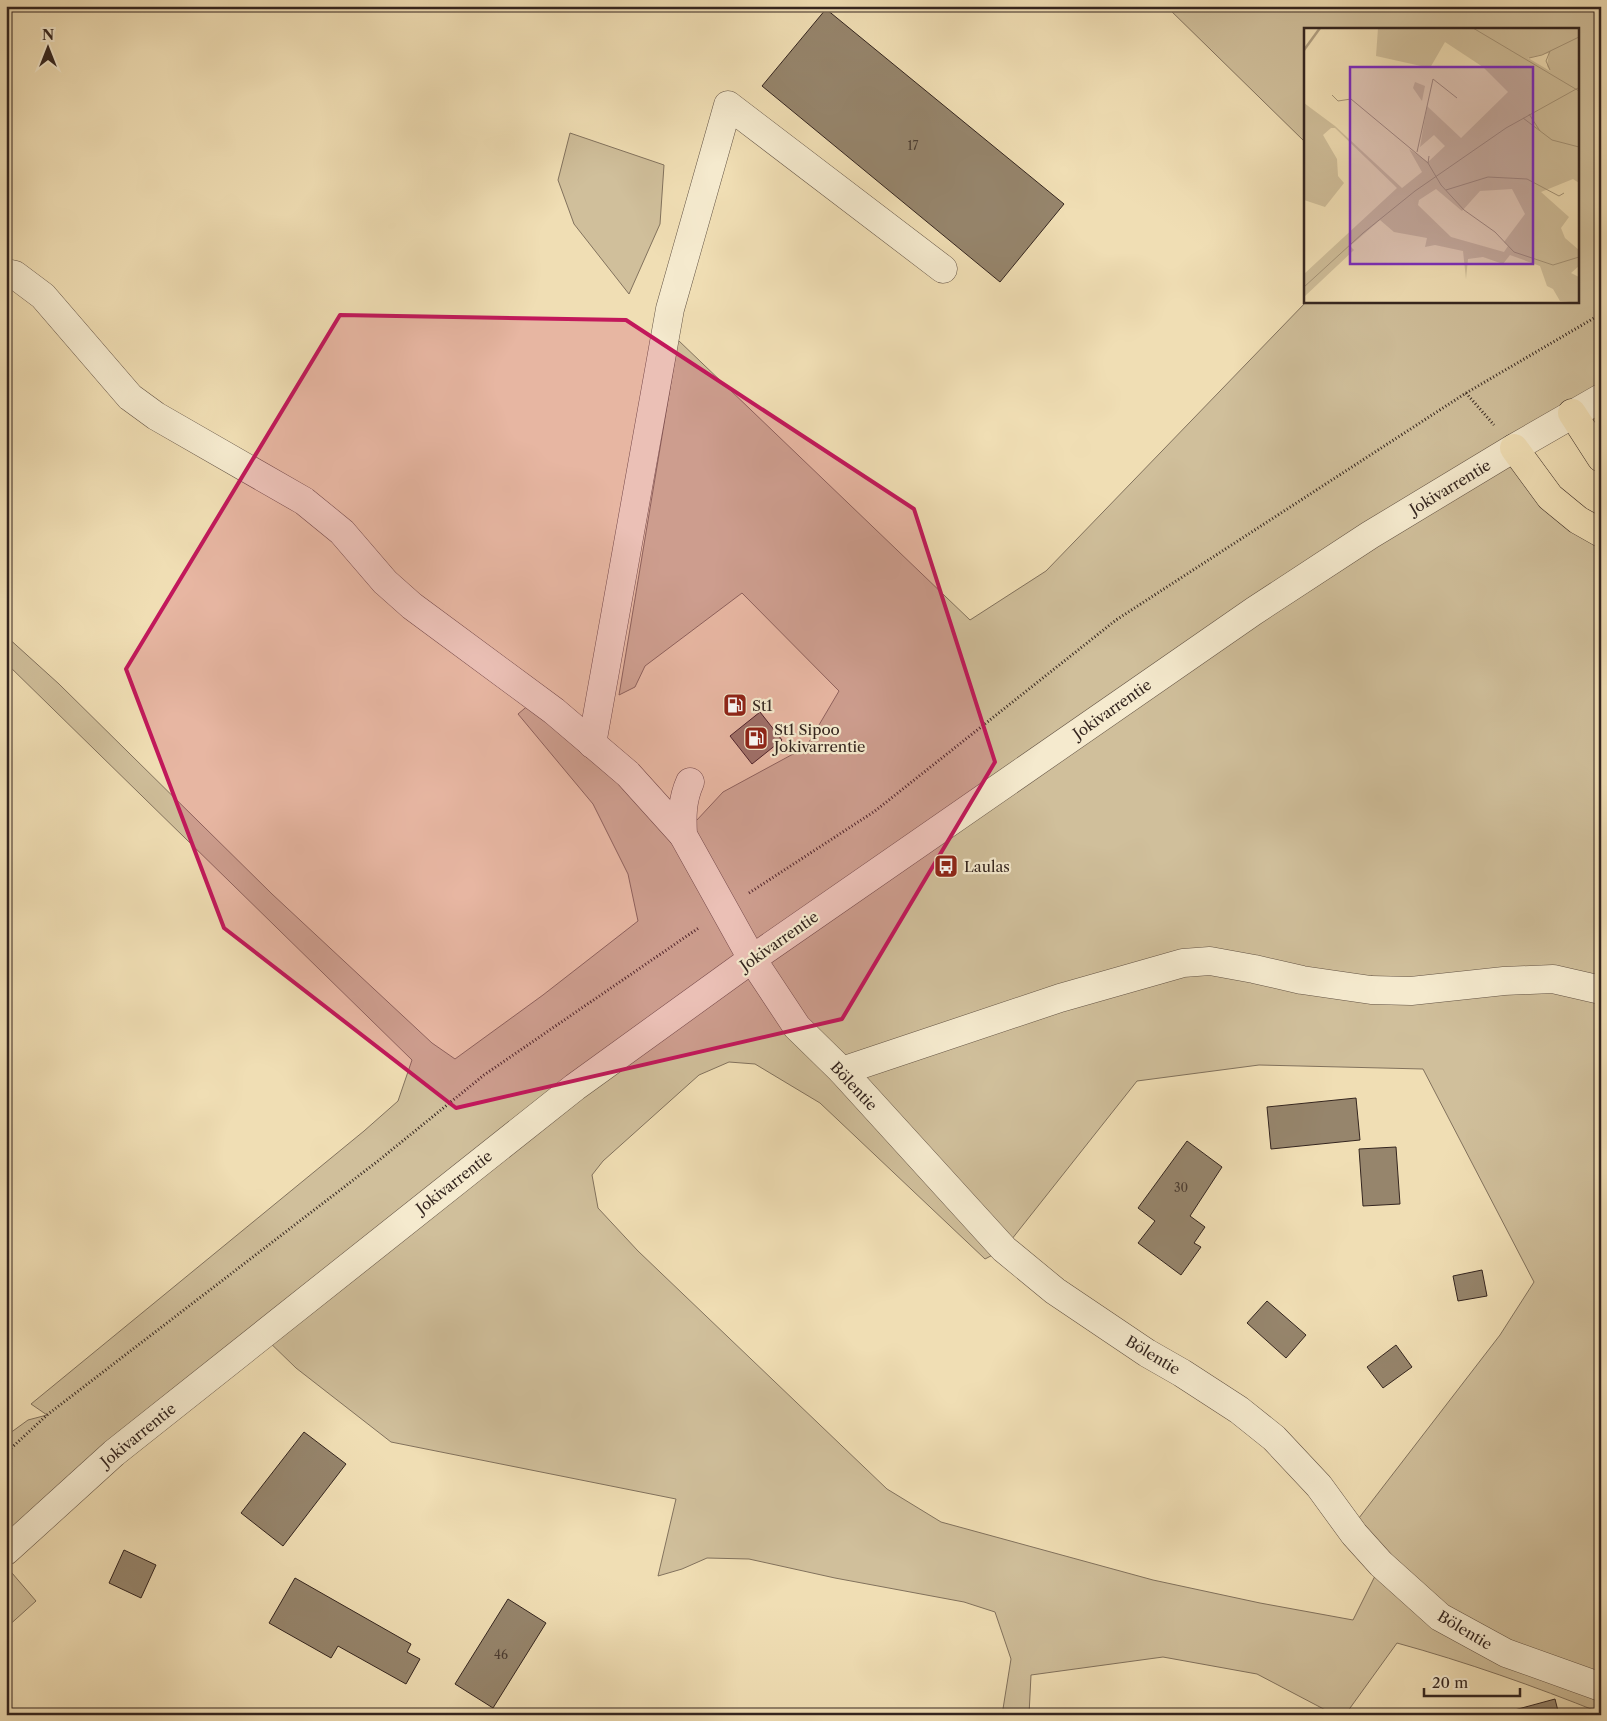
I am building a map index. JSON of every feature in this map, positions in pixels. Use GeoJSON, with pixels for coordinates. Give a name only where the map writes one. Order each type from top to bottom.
{"type":"FeatureCollection","features":[{"type":"Feature","properties":{"kind":"main road"},"geometry":{"type":"LineString","coordinates":[[1572,413],[1601,458]]}},
{"type":"Feature","properties":{"kind":"main road"},"geometry":{"type":"LineString","coordinates":[[1514,448],[1550,497],[1578,520],[1601,533]]}},
{"type":"Feature","properties":{"kind":"street"},"geometry":{"type":"LineString","coordinates":[[592,744],[670,309],[728,105],[943,269]]}},
{"type":"Feature","properties":{"kind":"street"},"geometry":{"type":"LineString","coordinates":[[6,272],[16,275],[43,296],[130,397],[156,416],[304,501],[342,532],[385,582],[412,606],[554,711],[628,774],[683,835]]}},
{"type":"Feature","properties":{"kind":"street","name":"Jokivarrentie"},"geometry":{"type":"LineString","coordinates":[[6,1551],[114,1452],[575,1087],[752,959],[1254,611],[1370,535],[1572,413],[1601,398]]}},
{"type":"Feature","properties":{"kind":"street"},"geometry":{"type":"LineString","coordinates":[[683,835],[682,813],[684,796],[690,782]]}},
{"type":"Feature","properties":{"kind":"street","name":"Bölentie"},"geometry":{"type":"LineString","coordinates":[[683,835],[752,959],[797,1027],[842,1071],[1004,1249],[1055,1291],[1147,1354],[1182,1373],[1239,1410],[1274,1438],[1319,1486],[1354,1534],[1381,1564],[1440,1617],[1506,1653],[1601,1687]]}},
{"type":"Feature","properties":{"kind":"street"},"geometry":{"type":"LineString","coordinates":[[842,1071],[1060,998],[1183,963],[1210,961],[1254,968],[1302,980],[1371,990],[1411,991],[1504,981],[1553,979],[1601,990]]}},
{"type":"Feature","properties":{"kind":"path"},"geometry":{"type":"LineString","coordinates":[[745,896],[875,811],[1116,620],[1466,394],[1601,314]]}},
{"type":"Feature","properties":{"kind":"path"},"geometry":{"type":"LineString","coordinates":[[1466,394],[1514,448]]}},
{"type":"Feature","properties":{"kind":"path"},"geometry":{"type":"LineString","coordinates":[[6,1453],[47,1414],[378,1161],[484,1074],[701,926]]}},
{"type":"Feature","properties":{"kind":"highlighted area"},"geometry":{"type":"Polygon","coordinates":[[[340,315],[626,320],[914,509],[995,762],[842,1019],[456,1108],[224,928],[126,669],[340,315]]]}},
{"type":"Feature","properties":{"kind":"shaded area"},"geometry":{"type":"Polygon","coordinates":[[[1166,6],[1601,6],[1601,458],[1572,413],[1514,448],[1601,533],[1601,1713],[1500,1675],[1397,1643],[1345,1715],[1335,1715],[1257,1674],[1163,1657],[1031,1675],[1029,1715],[1002,1715],[1011,1659],[995,1612],[964,1602],[835,1578],[749,1559],[707,1558],[682,1569],[658,1576],[676,1499],[391,1442],[296,1368],[262,1335],[6,1551],[6,1436],[28,1420],[47,1415],[31,1404],[398,1101],[412,1060],[6,663],[6,636],[59,684],[272,894],[432,1043],[455,1059],[543,995],[638,921],[628,874],[593,804],[518,714],[537,698],[683,835],[723,792],[806,747],[839,691],[742,593],[645,666],[635,687],[619,695],[678,340],[970,620],[1046,571],[1306,302],[1580,302],[1580,28],[1304,28],[1304,141],[1166,6]],[[729,1062],[699,1075],[603,1161],[592,1175],[598,1208],[638,1251],[887,1489],[941,1522],[1153,1580],[1260,1603],[1353,1620],[1381,1564],[1352,1527],[1500,1335],[1534,1282],[1423,1069],[1259,1065],[1137,1081],[1004,1249],[985,1259],[820,1103],[755,1064],[729,1062]]]}},
{"type":"Feature","properties":{"kind":"shaded area"},"geometry":{"type":"Polygon","coordinates":[[[570,133],[664,165],[660,224],[629,294],[574,224],[558,180],[570,133]]]}},
{"type":"Feature","properties":{"kind":"shaded area"},"geometry":{"type":"Polygon","coordinates":[[[6,1566],[36,1601],[6,1628],[6,1566]]]}},
{"type":"Feature","properties":{"kind":"building"},"geometry":{"type":"Polygon","coordinates":[[[826,9],[1064,204],[1000,282],[762,86],[826,9]]]}},
{"type":"Feature","properties":{"kind":"building","name":"St1 Sipoo Jokivarrentie"},"geometry":{"type":"Polygon","coordinates":[[[760,712],[782,740],[752,764],[730,736],[760,712]]]}},
{"type":"Feature","properties":{"kind":"building"},"geometry":{"type":"Polygon","coordinates":[[[1356,1098],[1360,1140],[1271,1149],[1267,1107],[1356,1098]]]}},
{"type":"Feature","properties":{"kind":"building"},"geometry":{"type":"Polygon","coordinates":[[[1187,1141],[1222,1167],[1190,1216],[1205,1227],[1194,1243],[1201,1247],[1181,1275],[1138,1243],[1155,1221],[1138,1208],[1187,1141]]]}},
{"type":"Feature","properties":{"kind":"building"},"geometry":{"type":"Polygon","coordinates":[[[1396,1147],[1400,1204],[1363,1206],[1359,1149],[1396,1147]]]}},
{"type":"Feature","properties":{"kind":"building"},"geometry":{"type":"Polygon","coordinates":[[[1482,1270],[1487,1296],[1458,1301],[1453,1276],[1482,1270]]]}},
{"type":"Feature","properties":{"kind":"building"},"geometry":{"type":"Polygon","coordinates":[[[1267,1301],[1306,1335],[1286,1358],[1247,1323],[1267,1301]]]}},
{"type":"Feature","properties":{"kind":"building"},"geometry":{"type":"Polygon","coordinates":[[[1396,1345],[1412,1367],[1383,1388],[1367,1367],[1396,1345]]]}},
{"type":"Feature","properties":{"kind":"building"},"geometry":{"type":"Polygon","coordinates":[[[304,1432],[346,1464],[283,1546],[241,1513],[304,1432]]]}},
{"type":"Feature","properties":{"kind":"building"},"geometry":{"type":"Polygon","coordinates":[[[124,1550],[156,1565],[141,1598],[109,1583],[124,1550]]]}},
{"type":"Feature","properties":{"kind":"building"},"geometry":{"type":"Polygon","coordinates":[[[295,1578],[411,1644],[407,1652],[420,1659],[406,1684],[338,1646],[331,1658],[269,1623],[295,1578]]]}},
{"type":"Feature","properties":{"kind":"building"},"geometry":{"type":"Polygon","coordinates":[[[508,1599],[546,1623],[493,1708],[455,1684],[508,1599]]]}},
{"type":"Feature","properties":{"kind":"building"},"geometry":{"type":"Polygon","coordinates":[[[1555,1699],[1559,1715],[1496,1715],[1555,1699]]]}},
{"type":"Feature","properties":{"kind":"place","name":"St1"},"geometry":{"type":"Point","coordinates":[735,705]}},
{"type":"Feature","properties":{"kind":"place","name":"St1 Sipoo Jokivarrentie"},"geometry":{"type":"Point","coordinates":[756,738]}},
{"type":"Feature","properties":{"kind":"place","name":"Laulas"},"geometry":{"type":"Point","coordinates":[946,866]}}]}
